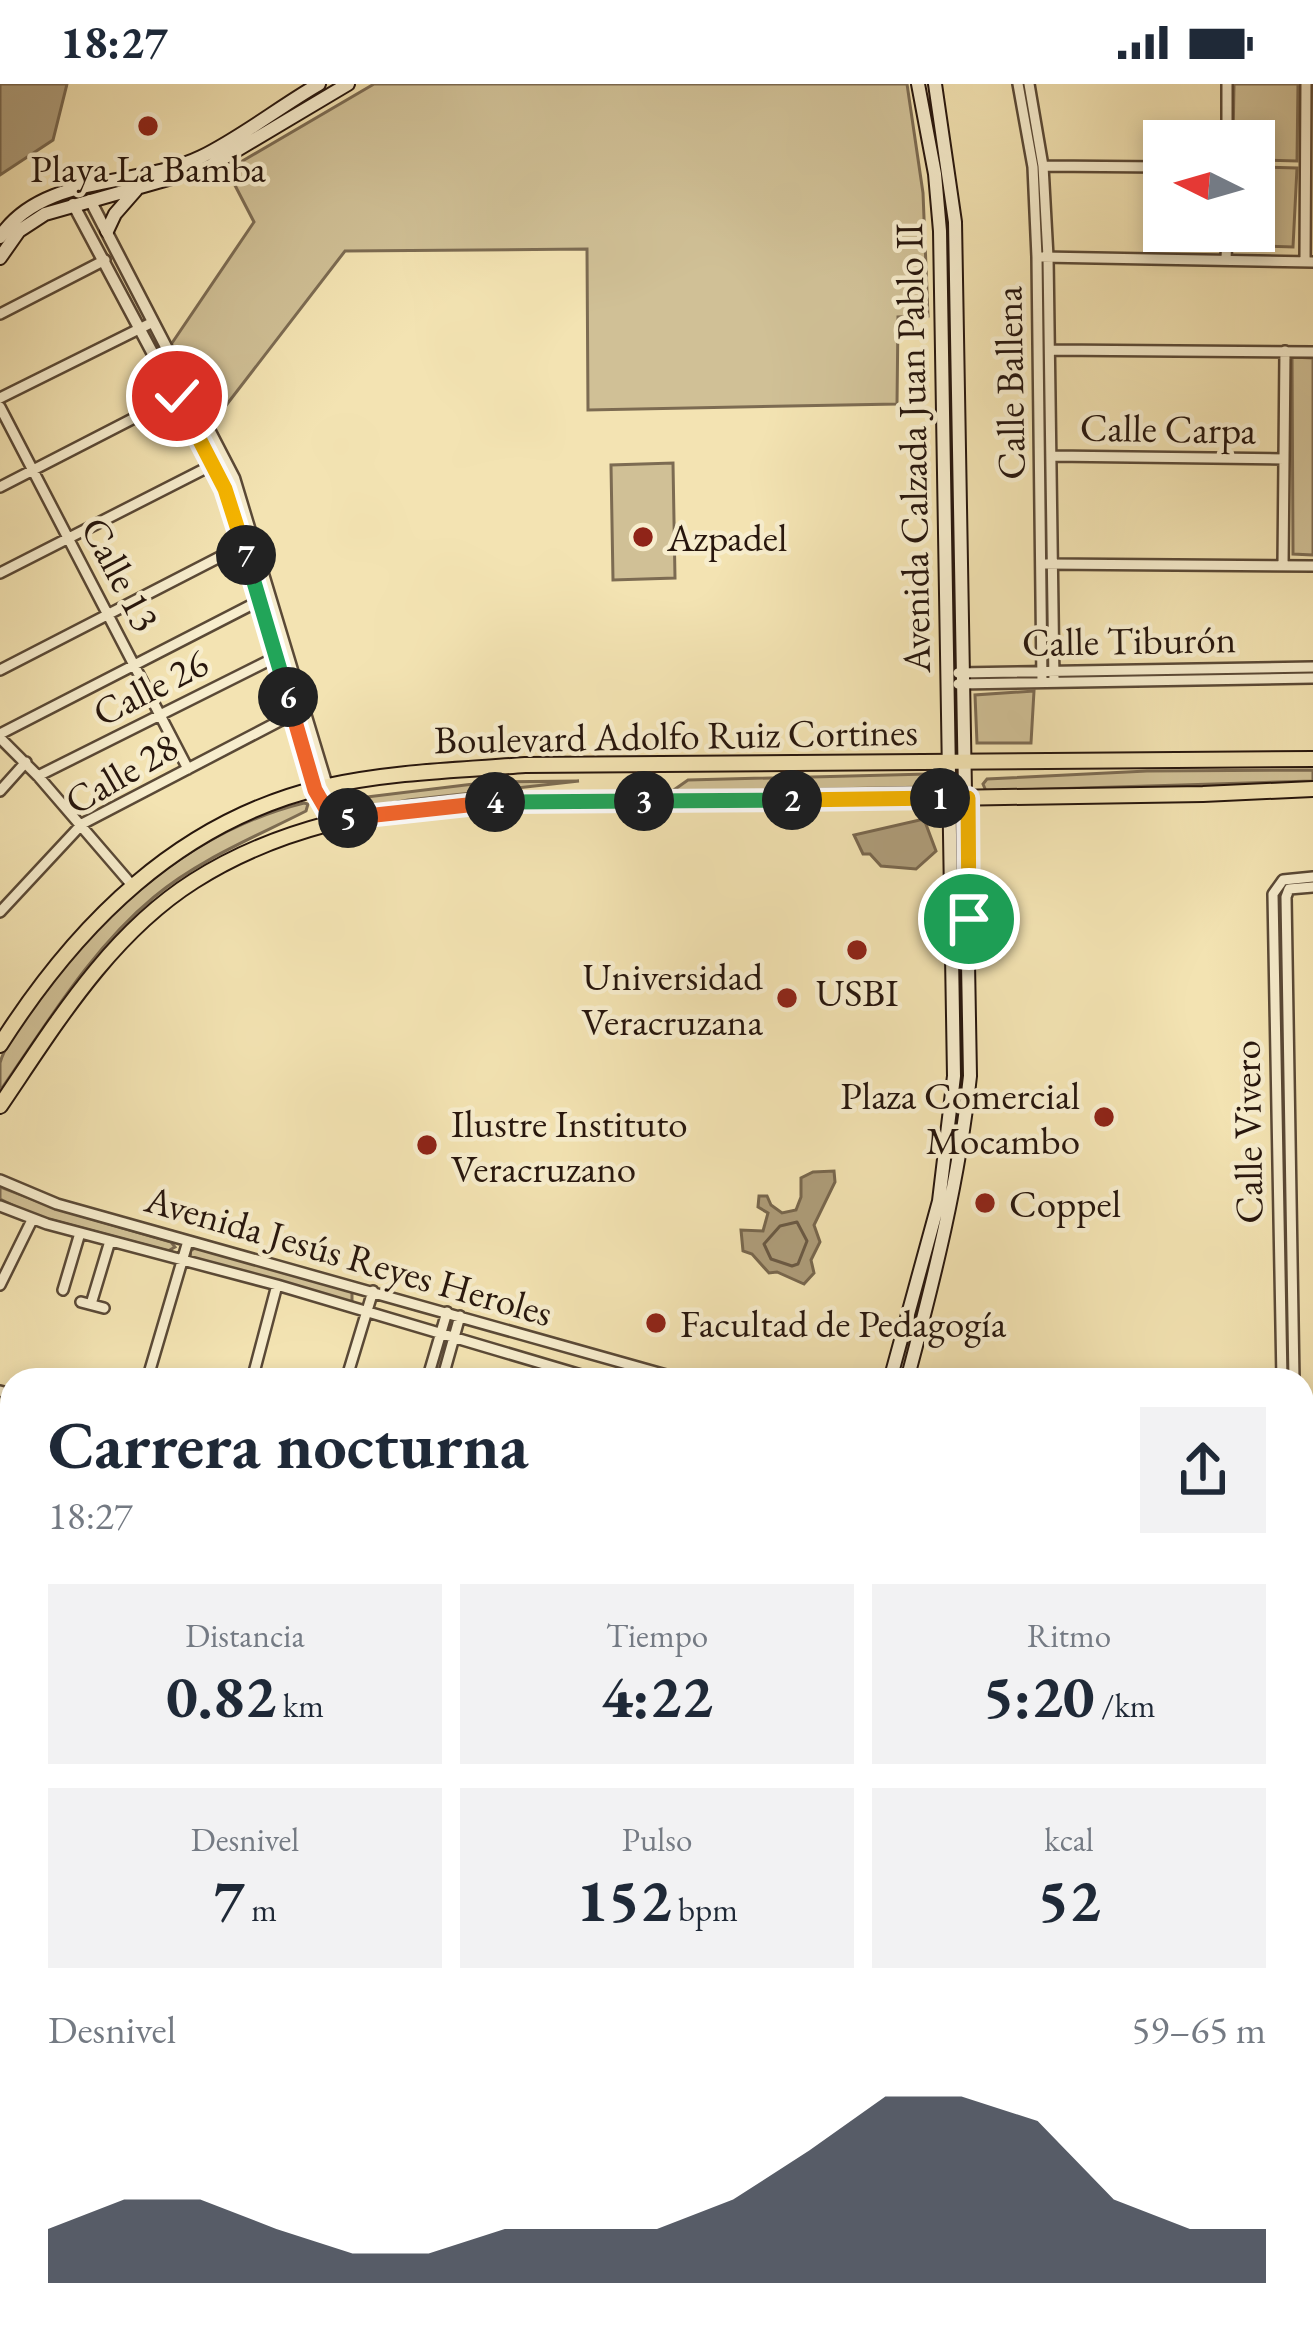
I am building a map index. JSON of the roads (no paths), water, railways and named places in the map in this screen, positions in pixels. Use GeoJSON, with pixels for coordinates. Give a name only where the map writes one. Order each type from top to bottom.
{"type":"FeatureCollection","features":[{"type":"Feature","properties":{"kind":"main road"},"geometry":{"type":"LineString","coordinates":[[0,237],[17,217],[50,196],[182,165],[319,84]]}},
{"type":"Feature","properties":{"kind":"main road"},"geometry":{"type":"LineString","coordinates":[[0,258],[29,222],[74,204],[207,168],[347,84]]}},
{"type":"Feature","properties":{"kind":"main road","name":"Avenida Calzada Juan Pablo II"},"geometry":{"type":"LineString","coordinates":[[894,1368],[926,1284],[962,1148],[970,1076],[965,678],[939,217],[918,84]]}},
{"type":"Feature","properties":{"kind":"main road","name":"Avenida Calzada Juan Pablo II"},"geometry":{"type":"LineString","coordinates":[[909,1368],[942,1183],[954,1076],[947,678],[953,196],[935,84]]}},
{"type":"Feature","properties":{"kind":"main road"},"geometry":{"type":"LineString","coordinates":[[298,96],[306,109]]}},
{"type":"Feature","properties":{"kind":"main road"},"geometry":{"type":"LineString","coordinates":[[107,231],[136,190]]}},
{"type":"Feature","properties":{"kind":"main road","name":"Boulevard Adolfo Ruiz Cortines"},"geometry":{"type":"LineString","coordinates":[[0,1045],[59,961],[131,884],[226,823],[321,788],[431,771],[525,765],[1313,759]]}},
{"type":"Feature","properties":{"kind":"main road","name":"Boulevard Adolfo Ruiz Cortines"},"geometry":{"type":"LineString","coordinates":[[0,1106],[78,994],[150,915],[216,868],[291,833],[333,821],[498,802],[1313,789]]}},
{"type":"Feature","properties":{"kind":"main road"},"geometry":{"type":"LineString","coordinates":[[954,1076],[970,1076]]}},
{"type":"Feature","properties":{"kind":"street","name":"Calle Ballena"},"geometry":{"type":"LineString","coordinates":[[1018,84],[1032,158],[1042,257]]}},
{"type":"Feature","properties":{"kind":"street","name":"Calle Ballena"},"geometry":{"type":"LineString","coordinates":[[1029,84],[1043,166],[1048,676]]}},
{"type":"Feature","properties":{"kind":"street"},"geometry":{"type":"LineString","coordinates":[[1227,84],[1227,120]]}},
{"type":"Feature","properties":{"kind":"street"},"geometry":{"type":"LineString","coordinates":[[1042,257],[1309,262],[1306,84]]}},
{"type":"Feature","properties":{"kind":"street"},"geometry":{"type":"LineString","coordinates":[[1043,166],[1143,167]]}},
{"type":"Feature","properties":{"kind":"street"},"geometry":{"type":"LineString","coordinates":[[90,200],[177,396],[219,462],[321,788]]}},
{"type":"Feature","properties":{"kind":"street"},"geometry":{"type":"LineString","coordinates":[[74,204],[146,325],[257,545],[293,714],[333,821]]}},
{"type":"Feature","properties":{"kind":"street"},"geometry":{"type":"LineString","coordinates":[[1226,252],[1226,260]]}},
{"type":"Feature","properties":{"kind":"street"},"geometry":{"type":"LineString","coordinates":[[0,314],[105,260]]}},
{"type":"Feature","properties":{"kind":"street"},"geometry":{"type":"LineString","coordinates":[[0,403],[146,325]]}},
{"type":"Feature","properties":{"kind":"street","name":"Calle Ballena"},"geometry":{"type":"LineString","coordinates":[[1044,350],[1052,456],[1046,564]]}},
{"type":"Feature","properties":{"kind":"street"},"geometry":{"type":"LineString","coordinates":[[1044,350],[1313,352]]}},
{"type":"Feature","properties":{"kind":"street"},"geometry":{"type":"LineString","coordinates":[[1282,566],[1285,351]]}},
{"type":"Feature","properties":{"kind":"street"},"geometry":{"type":"LineString","coordinates":[[0,487],[177,396]]}},
{"type":"Feature","properties":{"kind":"street","name":"Calle 13"},"geometry":{"type":"LineString","coordinates":[[0,403],[188,769]]}},
{"type":"Feature","properties":{"kind":"street","name":"Calle Carpa"},"geometry":{"type":"LineString","coordinates":[[1052,456],[1284,460]]}},
{"type":"Feature","properties":{"kind":"street"},"geometry":{"type":"LineString","coordinates":[[0,573],[219,462]]}},
{"type":"Feature","properties":{"kind":"street"},"geometry":{"type":"LineString","coordinates":[[0,670],[243,545]]}},
{"type":"Feature","properties":{"kind":"street"},"geometry":{"type":"LineString","coordinates":[[1046,564],[1313,566]]}},
{"type":"Feature","properties":{"kind":"street"},"geometry":{"type":"LineString","coordinates":[[131,884],[0,736],[259,601]]}},
{"type":"Feature","properties":{"kind":"street","name":"Calle 26"},"geometry":{"type":"LineString","coordinates":[[38,776],[282,654]]}},
{"type":"Feature","properties":{"kind":"street","name":"Calle Tiburón"},"geometry":{"type":"LineString","coordinates":[[1155,675],[1313,667]]}},
{"type":"Feature","properties":{"kind":"street","name":"Calle Tiburón"},"geometry":{"type":"LineString","coordinates":[[947,678],[1313,677]]}},
{"type":"Feature","properties":{"kind":"street","name":"Calle 28"},"geometry":{"type":"LineString","coordinates":[[0,912],[82,824],[293,714]]}},
{"type":"Feature","properties":{"kind":"street"},"geometry":{"type":"LineString","coordinates":[[0,791],[26,762]]}},
{"type":"Feature","properties":{"kind":"street"},"geometry":{"type":"LineString","coordinates":[[1284,887],[1290,878],[1313,877]]}},
{"type":"Feature","properties":{"kind":"street"},"geometry":{"type":"LineString","coordinates":[[1284,887],[1313,887]]}},
{"type":"Feature","properties":{"kind":"street","name":"Calle Vivero"},"geometry":{"type":"LineString","coordinates":[[1282,1368],[1284,887]]}},
{"type":"Feature","properties":{"kind":"street","name":"Calle Vivero"},"geometry":{"type":"LineString","coordinates":[[1281,980],[1294,1368]]}},
{"type":"Feature","properties":{"kind":"street","name":"Avenida Jesús Reyes Heroles"},"geometry":{"type":"LineString","coordinates":[[0,1180],[57,1204],[641,1368]]}},
{"type":"Feature","properties":{"kind":"street","name":"Avenida Jesús Reyes Heroles"},"geometry":{"type":"LineString","coordinates":[[0,1206],[32,1220],[557,1368]]}},
{"type":"Feature","properties":{"kind":"street"},"geometry":{"type":"LineString","coordinates":[[0,1285],[32,1220]]}},
{"type":"Feature","properties":{"kind":"street"},"geometry":{"type":"LineString","coordinates":[[63,1291],[80,1233]]}},
{"type":"Feature","properties":{"kind":"street"},"geometry":{"type":"LineString","coordinates":[[104,1308],[86,1303],[110,1241]]}},
{"type":"Feature","properties":{"kind":"street"},"geometry":{"type":"LineString","coordinates":[[151,1368],[188,1241]]}},
{"type":"Feature","properties":{"kind":"street"},"geometry":{"type":"LineString","coordinates":[[255,1368],[278,1286]]}},
{"type":"Feature","properties":{"kind":"street"},"geometry":{"type":"LineString","coordinates":[[350,1368],[373,1291]]}},
{"type":"Feature","properties":{"kind":"street"},"geometry":{"type":"LineString","coordinates":[[430,1368],[447,1312]]}},
{"type":"Feature","properties":{"kind":"street"},"geometry":{"type":"LineString","coordinates":[[445,1368],[460,1316]]}},
{"type":"Feature","properties":{"kind":"water"},"geometry":{"type":"Polygon","coordinates":[[[0,84],[67,84],[53,140],[0,175],[0,84]]]}},
{"type":"Feature","properties":{"kind":"water"},"geometry":{"type":"Polygon","coordinates":[[[924,819],[936,851],[916,869],[881,866],[870,854],[863,854],[854,835],[924,819]]]}},
{"type":"Feature","properties":{"kind":"water"},"geometry":{"type":"Polygon","coordinates":[[[834,1171],[835,1182],[814,1225],[820,1242],[811,1260],[814,1273],[804,1284],[769,1273],[743,1251],[741,1230],[763,1231],[768,1213],[758,1207],[759,1196],[767,1196],[782,1213],[796,1210],[801,1178],[834,1171]]]}},
{"type":"Feature","properties":{"kind":"place","name":"Playa La Bamba"},"geometry":{"type":"Point","coordinates":[148,126]}},
{"type":"Feature","properties":{"kind":"place","name":"Azpadel"},"geometry":{"type":"Point","coordinates":[643,537]}},
{"type":"Feature","properties":{"kind":"place","name":"USBI"},"geometry":{"type":"Point","coordinates":[857,950]}},
{"type":"Feature","properties":{"kind":"place","name":"Universidad Veracruzana"},"geometry":{"type":"Point","coordinates":[787,998]}},
{"type":"Feature","properties":{"kind":"place","name":"Plaza Comercial Mocambo"},"geometry":{"type":"Point","coordinates":[1104,1117]}},
{"type":"Feature","properties":{"kind":"place","name":"Ilustre Instituto Veracruzano"},"geometry":{"type":"Point","coordinates":[427,1145]}},
{"type":"Feature","properties":{"kind":"place","name":"Coppel"},"geometry":{"type":"Point","coordinates":[985,1203]}},
{"type":"Feature","properties":{"kind":"place","name":"Facultad de Pedagogía"},"geometry":{"type":"Point","coordinates":[656,1323]}}]}
